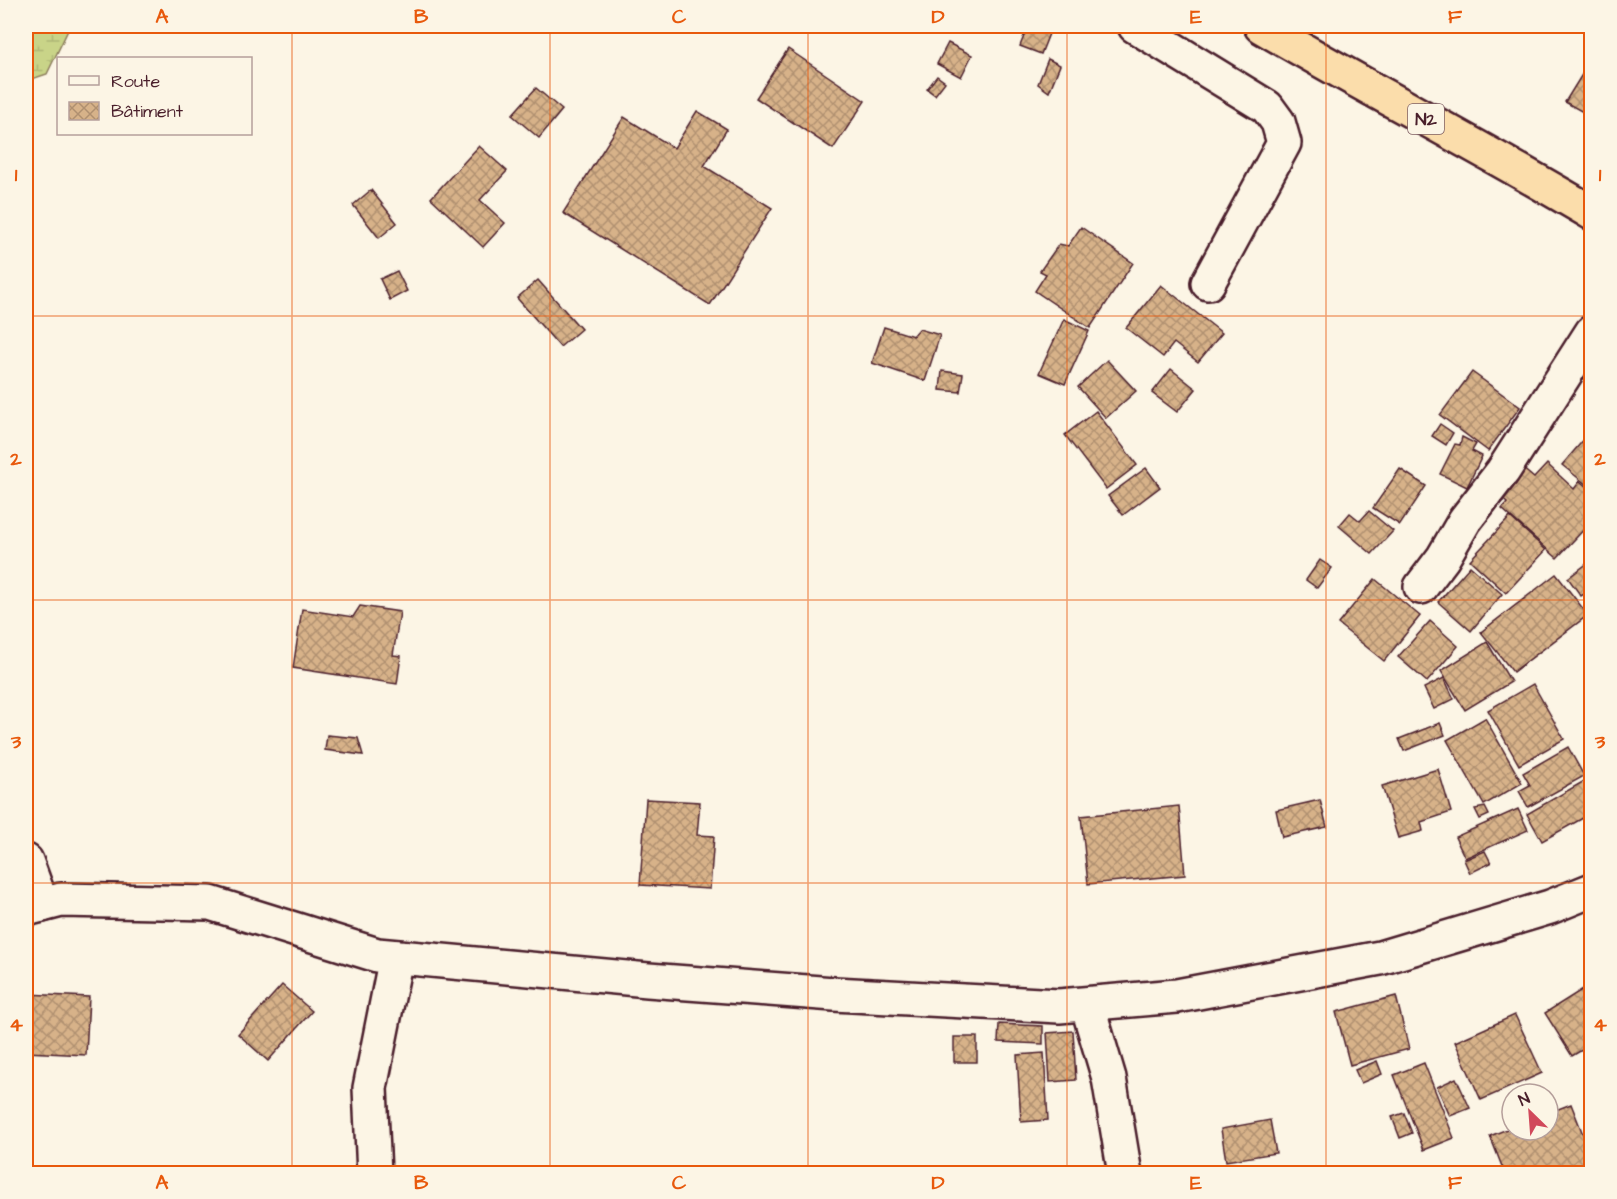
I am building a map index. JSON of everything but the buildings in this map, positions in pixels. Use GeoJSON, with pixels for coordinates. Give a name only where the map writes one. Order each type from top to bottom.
{"type":"FeatureCollection","features":[{"type":"Feature","properties":{"kind":"highway","name":"N2"},"geometry":{"type":"LineString","coordinates":[[1261,26],[1353,80],[1518,169],[1592,213]]}},
{"type":"Feature","properties":{"kind":"street"},"geometry":{"type":"LineString","coordinates":[[1135,26],[1267,107],[1278,122],[1284,142],[1208,283]]}},
{"type":"Feature","properties":{"kind":"street"},"geometry":{"type":"LineString","coordinates":[[1421,587],[1443,558],[1465,520],[1503,471],[1592,332]]}},
{"type":"Feature","properties":{"kind":"street"},"geometry":{"type":"LineString","coordinates":[[26,861],[34,907],[61,900],[210,903],[377,955],[648,980],[823,993],[1059,1006],[1177,996],[1380,958],[1550,907],[1592,890]]}},
{"type":"Feature","properties":{"kind":"street"},"geometry":{"type":"LineString","coordinates":[[374,1173],[370,1088],[396,957]]}},
{"type":"Feature","properties":{"kind":"street"},"geometry":{"type":"LineString","coordinates":[[1087,1004],[1109,1078],[1125,1173]]}},
{"type":"Feature","properties":{"kind":"green space"},"geometry":{"type":"Polygon","coordinates":[[[26,26],[70,26],[47,74],[26,81],[26,26]]]}}]}
